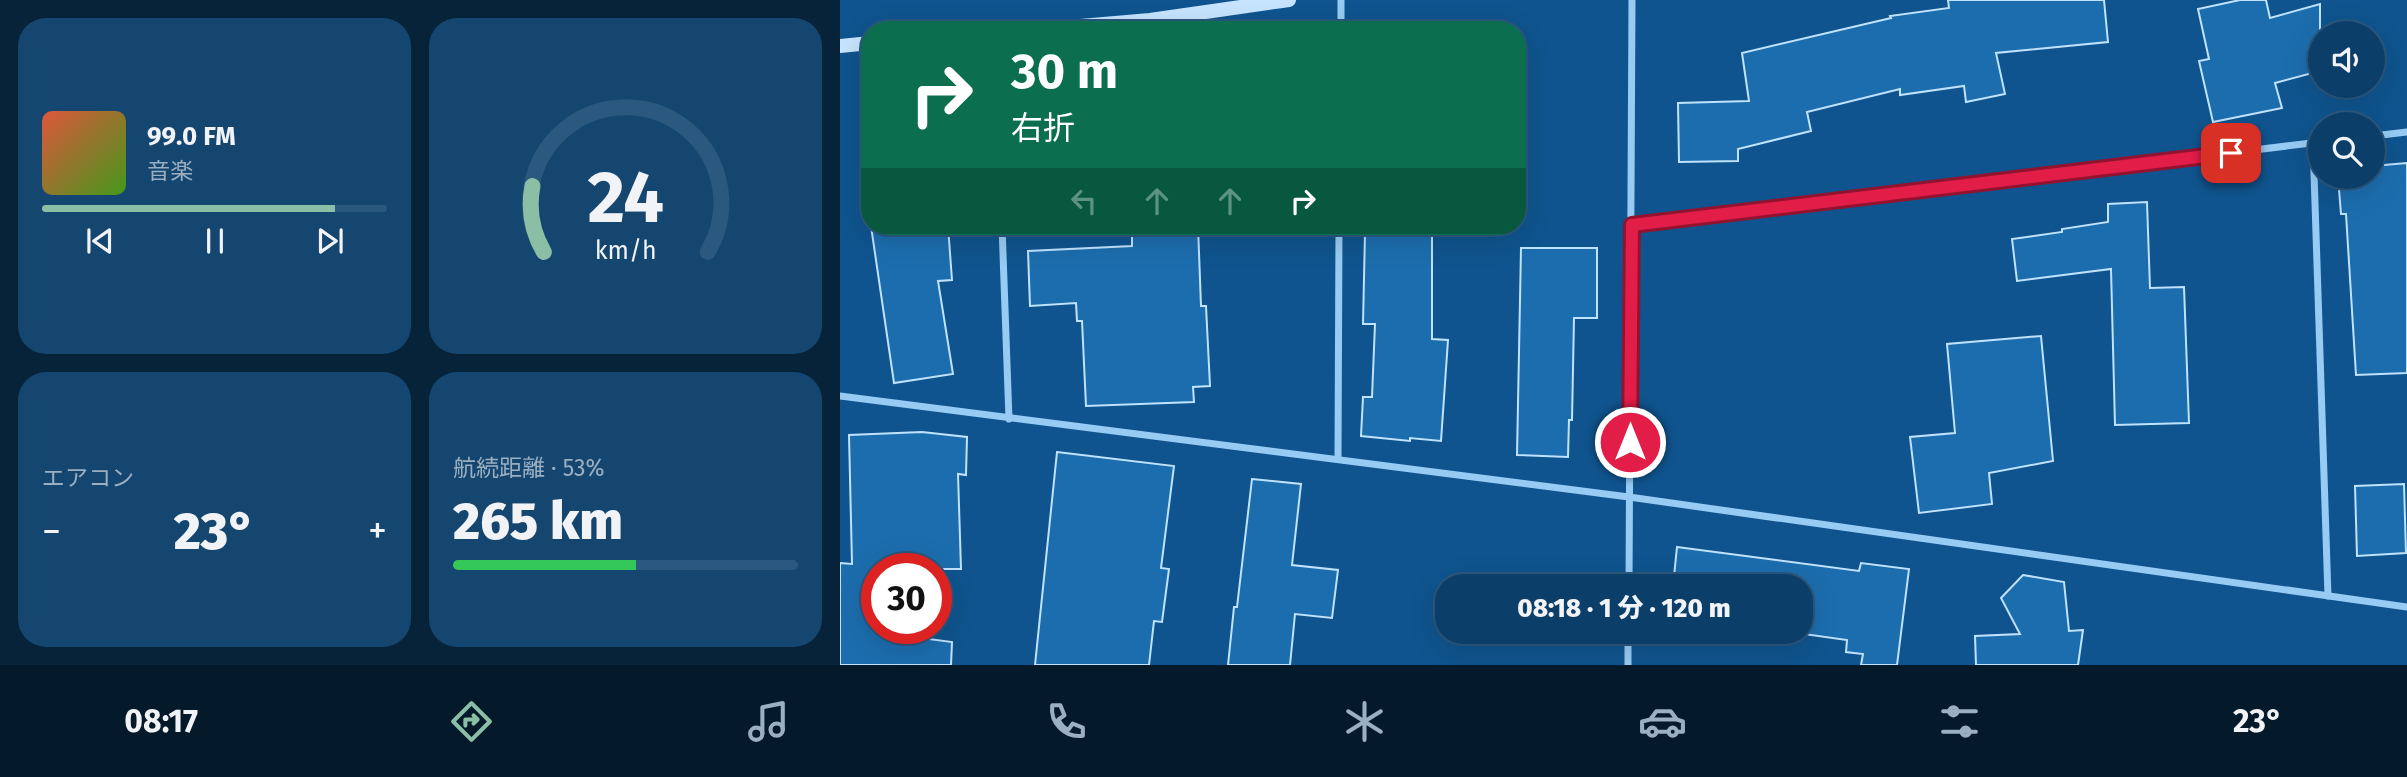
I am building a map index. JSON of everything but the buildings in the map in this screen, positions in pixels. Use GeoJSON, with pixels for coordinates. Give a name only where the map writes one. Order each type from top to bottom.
{"type":"FeatureCollection","features":[{"type":"Feature","properties":{"kind":"street"},"geometry":{"type":"LineString","coordinates":[[1129,21],[1289,0]]}},
{"type":"Feature","properties":{"kind":"street"},"geometry":{"type":"LineString","coordinates":[[1341,0],[1341,21]]}},
{"type":"Feature","properties":{"kind":"street"},"geometry":{"type":"LineString","coordinates":[[1629,574],[1632,0]]}},
{"type":"Feature","properties":{"kind":"street"},"geometry":{"type":"LineString","coordinates":[[840,46],[861,44]]}},
{"type":"Feature","properties":{"kind":"street"},"geometry":{"type":"LineString","coordinates":[[2385,135],[2407,132]]}},
{"type":"Feature","properties":{"kind":"street"},"geometry":{"type":"LineString","coordinates":[[1632,225],[2308,144]]}},
{"type":"Feature","properties":{"kind":"street"},"geometry":{"type":"LineString","coordinates":[[2318,189],[2328,596]]}},
{"type":"Feature","properties":{"kind":"street"},"geometry":{"type":"LineString","coordinates":[[1002,235],[1009,419]]}},
{"type":"Feature","properties":{"kind":"street"},"geometry":{"type":"LineString","coordinates":[[1338,458],[1339,235]]}},
{"type":"Feature","properties":{"kind":"street"},"geometry":{"type":"LineString","coordinates":[[840,396],[1629,497],[2407,607]]}},
{"type":"Feature","properties":{"kind":"street"},"geometry":{"type":"LineString","coordinates":[[1628,644],[1628,665]]}},
{"type":"Feature","properties":{"kind":"route"},"geometry":{"type":"LineString","coordinates":[[1630,442],[1632,225],[2231,153]]}}]}
